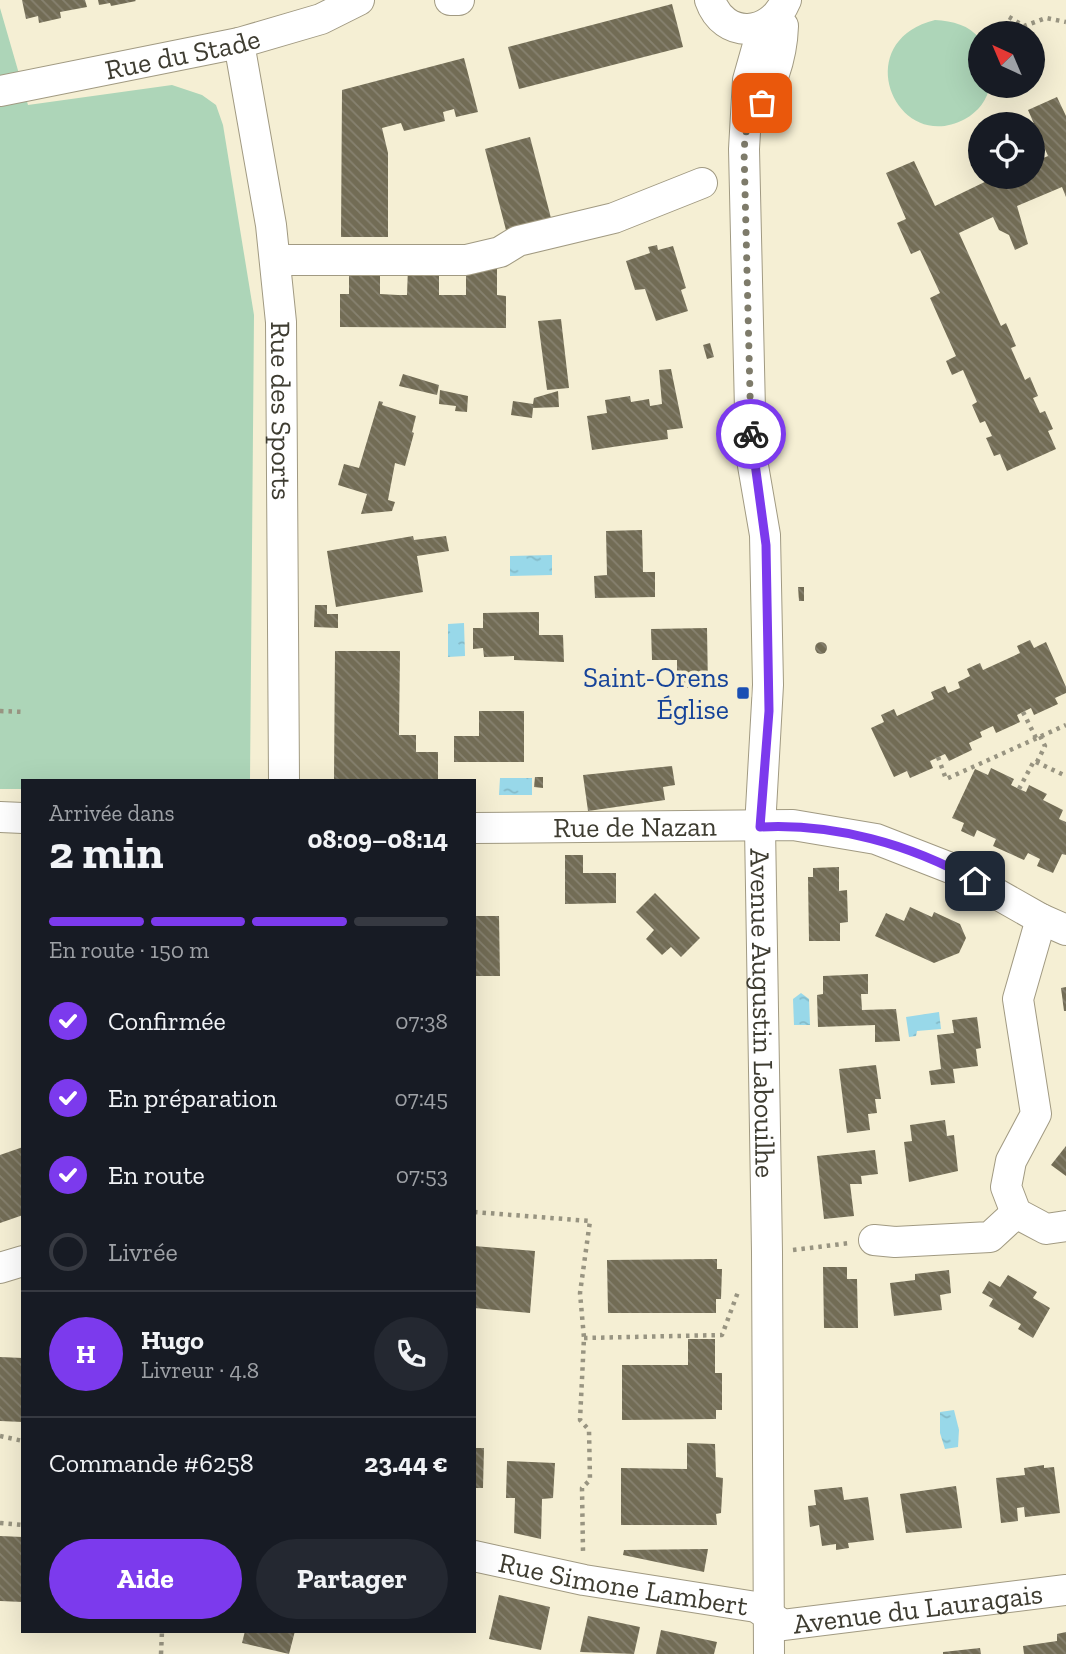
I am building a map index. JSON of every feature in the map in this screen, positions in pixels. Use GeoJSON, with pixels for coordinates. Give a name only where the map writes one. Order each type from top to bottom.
{"type":"FeatureCollection","features":[{"type":"Feature","properties":{"kind":"street","name":"Rue du Stade"},"geometry":{"type":"LineString","coordinates":[[0,91],[239,43],[321,19],[359,0]]}},
{"type":"Feature","properties":{"kind":"street"},"geometry":{"type":"LineString","coordinates":[[450,0],[459,0]]}},
{"type":"Feature","properties":{"kind":"street"},"geometry":{"type":"LineString","coordinates":[[717,11],[736,28],[775,15],[783,26],[782,50],[762,103],[747,125]]}},
{"type":"Feature","properties":{"kind":"street","name":"Avenue Augustin Labouilhe"},"geometry":{"type":"LineString","coordinates":[[717,11],[748,80]]}},
{"type":"Feature","properties":{"kind":"street","name":"Avenue Augustin Labouilhe"},"geometry":{"type":"LineString","coordinates":[[769,1654],[767,1276],[760,827],[768,685],[765,536],[751,454],[744,149],[748,80],[775,15]]}},
{"type":"Feature","properties":{"kind":"street","name":"Rue des Sports"},"geometry":{"type":"LineString","coordinates":[[239,43],[275,260],[281,322],[284,779]]}},
{"type":"Feature","properties":{"kind":"street"},"geometry":{"type":"LineString","coordinates":[[275,260],[466,260],[500,252],[518,241],[614,218],[702,183]]}},
{"type":"Feature","properties":{"kind":"street"},"geometry":{"type":"LineString","coordinates":[[0,817],[21,818]]}},
{"type":"Feature","properties":{"kind":"street","name":"Rue de Nazan"},"geometry":{"type":"LineString","coordinates":[[476,828],[793,825],[876,839],[953,869],[1053,924]]}},
{"type":"Feature","properties":{"kind":"street"},"geometry":{"type":"LineString","coordinates":[[1053,924],[1018,999],[1036,1114],[1011,1161],[1006,1187],[1016,1213],[1046,1229],[1066,1226]]}},
{"type":"Feature","properties":{"kind":"street"},"geometry":{"type":"LineString","coordinates":[[874,1240],[895,1242],[990,1237],[1016,1213]]}},
{"type":"Feature","properties":{"kind":"street"},"geometry":{"type":"LineString","coordinates":[[0,1268],[21,1262]]}},
{"type":"Feature","properties":{"kind":"street","name":"Rue Simone Lambert"},"geometry":{"type":"LineString","coordinates":[[476,1556],[584,1580],[756,1606],[770,1618]]}},
{"type":"Feature","properties":{"kind":"street","name":"Avenue du Lauragais"},"geometry":{"type":"LineString","coordinates":[[770,1618],[783,1625],[1066,1590]]}},
{"type":"Feature","properties":{"kind":"path"},"geometry":{"type":"LineString","coordinates":[[1009,18],[1024,26],[1046,18],[1066,22]]}},
{"type":"Feature","properties":{"kind":"path"},"geometry":{"type":"LineString","coordinates":[[0,711],[24,712]]}},
{"type":"Feature","properties":{"kind":"path"},"geometry":{"type":"LineString","coordinates":[[1019,789],[1045,746],[1023,712]]}},
{"type":"Feature","properties":{"kind":"path"},"geometry":{"type":"LineString","coordinates":[[938,757],[946,779],[1066,725]]}},
{"type":"Feature","properties":{"kind":"path"},"geometry":{"type":"LineString","coordinates":[[1037,762],[1066,776]]}},
{"type":"Feature","properties":{"kind":"path"},"geometry":{"type":"LineString","coordinates":[[476,1212],[590,1221],[580,1293],[584,1338],[580,1420],[589,1430],[590,1480],[582,1488],[584,1580]]}},
{"type":"Feature","properties":{"kind":"path"},"geometry":{"type":"LineString","coordinates":[[812,1249],[874,1240]]}},
{"type":"Feature","properties":{"kind":"path"},"geometry":{"type":"LineString","coordinates":[[584,1338],[722,1335],[742,1283],[767,1276]]}},
{"type":"Feature","properties":{"kind":"path"},"geometry":{"type":"LineString","coordinates":[[0,1436],[21,1441]]}},
{"type":"Feature","properties":{"kind":"path"},"geometry":{"type":"LineString","coordinates":[[0,1523],[21,1525]]}},
{"type":"Feature","properties":{"kind":"path"},"geometry":{"type":"LineString","coordinates":[[161,1654],[162,1633]]}},
{"type":"Feature","properties":{"kind":"green space"},"geometry":{"type":"Polygon","coordinates":[[[0,8],[28,105],[172,85],[202,95],[216,105],[223,125],[254,315],[250,779],[21,779],[21,789],[0,789],[0,8]]]}},
{"type":"Feature","properties":{"kind":"green space"},"geometry":{"type":"Polygon","coordinates":[[[935,20],[948,21],[968,29],[968,98],[986,98],[975,112],[968,112],[965,119],[941,126],[919,122],[902,110],[892,92],[888,71],[893,50],[908,32],[935,20]]]}},
{"type":"Feature","properties":{"kind":"water"},"geometry":{"type":"Polygon","coordinates":[[[552,555],[552,575],[510,576],[510,556],[552,555]]]}},
{"type":"Feature","properties":{"kind":"water"},"geometry":{"type":"Polygon","coordinates":[[[464,623],[465,656],[448,657],[448,624],[464,623]]]}},
{"type":"Feature","properties":{"kind":"water"},"geometry":{"type":"Polygon","coordinates":[[[500,778],[532,778],[532,795],[499,795],[500,778]]]}},
{"type":"Feature","properties":{"kind":"water"},"geometry":{"type":"Polygon","coordinates":[[[801,993],[809,999],[810,1025],[794,1025],[793,999],[801,993]]]}},
{"type":"Feature","properties":{"kind":"water"},"geometry":{"type":"Polygon","coordinates":[[[939,1012],[941,1029],[917,1031],[916,1036],[909,1037],[906,1017],[939,1012]]]}},
{"type":"Feature","properties":{"kind":"water"},"geometry":{"type":"Polygon","coordinates":[[[954,1410],[959,1430],[958,1447],[945,1449],[940,1433],[940,1412],[954,1410]]]}},
{"type":"Feature","properties":{"kind":"building"},"geometry":{"type":"Polygon","coordinates":[[[22,0],[85,0],[87,7],[60,12],[61,18],[39,23],[38,16],[26,19],[22,0]]]}},
{"type":"Feature","properties":{"kind":"building"},"geometry":{"type":"Polygon","coordinates":[[[98,0],[136,1],[111,6],[110,3],[99,5],[98,0]]]}},
{"type":"Feature","properties":{"kind":"building"},"geometry":{"type":"Polygon","coordinates":[[[672,4],[683,47],[519,89],[508,47],[672,4]]]}},
{"type":"Feature","properties":{"kind":"building"},"geometry":{"type":"Polygon","coordinates":[[[464,58],[478,112],[456,117],[454,109],[443,112],[445,121],[404,131],[401,123],[382,128],[388,153],[388,237],[341,237],[342,90],[464,58]]]}},
{"type":"Feature","properties":{"kind":"building"},"geometry":{"type":"Polygon","coordinates":[[[1057,97],[1066,116],[1066,197],[1062,187],[1017,206],[1028,244],[1015,250],[1009,235],[999,230],[993,217],[959,233],[1001,326],[1006,323],[1016,346],[1011,348],[1025,380],[1030,377],[1038,396],[1033,398],[1040,413],[1045,411],[1053,429],[1048,431],[1056,449],[1007,471],[1000,454],[994,456],[986,438],[992,436],[985,421],[980,423],[972,405],[977,402],[963,370],[952,375],[946,361],[956,356],[930,298],[940,293],[920,250],[911,254],[897,223],[906,219],[886,173],[914,161],[935,206],[970,189],[1045,189],[1045,157],[1048,156],[1045,149],[1045,112],[1028,110],[1057,97]]]}},
{"type":"Feature","properties":{"kind":"building"},"geometry":{"type":"Polygon","coordinates":[[[530,137],[552,222],[507,234],[485,149],[530,137]]]}},
{"type":"Feature","properties":{"kind":"building"},"geometry":{"type":"Polygon","coordinates":[[[657,245],[658,250],[673,246],[686,288],[681,290],[688,311],[656,321],[645,289],[635,290],[626,261],[650,253],[648,247],[657,245]]]}},
{"type":"Feature","properties":{"kind":"building"},"geometry":{"type":"Polygon","coordinates":[[[349,267],[380,267],[380,294],[398,295],[407,295],[408,267],[439,268],[439,295],[466,295],[466,268],[497,268],[497,295],[506,296],[506,328],[340,327],[340,294],[349,294],[349,267]]]}},
{"type":"Feature","properties":{"kind":"building"},"geometry":{"type":"Polygon","coordinates":[[[561,319],[569,388],[547,390],[538,321],[561,319]]]}},
{"type":"Feature","properties":{"kind":"building"},"geometry":{"type":"Polygon","coordinates":[[[710,343],[714,357],[707,359],[703,345],[710,343]]]}},
{"type":"Feature","properties":{"kind":"building"},"geometry":{"type":"Polygon","coordinates":[[[671,369],[683,428],[667,430],[668,439],[592,450],[587,416],[607,413],[605,400],[630,396],[631,402],[649,399],[650,406],[662,404],[659,370],[671,369]]]}},
{"type":"Feature","properties":{"kind":"building"},"geometry":{"type":"Polygon","coordinates":[[[403,374],[439,385],[437,395],[399,386],[403,374]]]}},
{"type":"Feature","properties":{"kind":"building"},"geometry":{"type":"Polygon","coordinates":[[[440,390],[468,396],[467,412],[455,411],[456,406],[439,404],[440,390]]]}},
{"type":"Feature","properties":{"kind":"building"},"geometry":{"type":"Polygon","coordinates":[[[558,391],[559,407],[533,408],[532,418],[511,415],[513,401],[533,404],[534,398],[558,391]]]}},
{"type":"Feature","properties":{"kind":"building"},"geometry":{"type":"Polygon","coordinates":[[[379,401],[383,402],[382,405],[416,416],[412,432],[414,433],[405,466],[395,463],[388,500],[395,502],[392,511],[361,514],[367,494],[338,485],[344,464],[359,468],[379,401]]]}},
{"type":"Feature","properties":{"kind":"building"},"geometry":{"type":"Polygon","coordinates":[[[642,530],[643,572],[655,572],[655,597],[595,598],[594,576],[607,575],[606,531],[642,530]]]}},
{"type":"Feature","properties":{"kind":"building"},"geometry":{"type":"Polygon","coordinates":[[[413,536],[414,540],[446,536],[449,551],[417,556],[423,592],[336,607],[327,551],[413,536]]]}},
{"type":"Feature","properties":{"kind":"building"},"geometry":{"type":"Polygon","coordinates":[[[798,587],[804,587],[804,601],[799,601],[798,587]]]}},
{"type":"Feature","properties":{"kind":"building"},"geometry":{"type":"Polygon","coordinates":[[[315,605],[327,605],[327,614],[338,614],[338,628],[314,627],[315,605]]]}},
{"type":"Feature","properties":{"kind":"building"},"geometry":{"type":"Polygon","coordinates":[[[539,612],[539,635],[563,635],[564,662],[514,660],[514,656],[484,657],[483,648],[473,649],[473,628],[483,628],[483,613],[539,612]]]}},
{"type":"Feature","properties":{"kind":"building"},"geometry":{"type":"Polygon","coordinates":[[[707,628],[708,688],[677,688],[677,660],[652,660],[651,629],[707,628]]]}},
{"type":"Feature","properties":{"kind":"building"},"geometry":{"type":"Polygon","coordinates":[[[1030,640],[1034,648],[1046,642],[1066,687],[1066,693],[1055,698],[1058,704],[1034,715],[1031,708],[1017,715],[1020,722],[996,733],[993,726],[980,732],[982,737],[969,743],[972,750],[949,761],[945,754],[930,761],[933,768],[910,778],[907,771],[894,777],[871,728],[884,722],[881,715],[894,709],[897,716],[934,699],[931,692],[945,686],[948,693],[960,688],[958,682],[970,676],[967,669],[980,663],[983,670],[1020,653],[1017,646],[1030,640]]]}},
{"type":"Feature","properties":{"kind":"building"},"geometry":{"type":"Polygon","coordinates":[[[821,642],[827,648],[821,654],[815,648],[821,642]]]}},
{"type":"Feature","properties":{"kind":"building"},"geometry":{"type":"Polygon","coordinates":[[[335,651],[400,651],[399,735],[416,735],[416,752],[438,752],[438,779],[334,779],[335,651]]]}},
{"type":"Feature","properties":{"kind":"building"},"geometry":{"type":"Polygon","coordinates":[[[479,711],[524,711],[524,762],[454,762],[454,736],[479,736],[479,711]]]}},
{"type":"Feature","properties":{"kind":"building"},"geometry":{"type":"Polygon","coordinates":[[[672,766],[675,785],[663,787],[665,800],[588,811],[583,775],[672,766]]]}},
{"type":"Feature","properties":{"kind":"building"},"geometry":{"type":"Polygon","coordinates":[[[991,768],[1014,779],[1011,785],[1019,789],[1026,792],[1029,785],[1047,794],[1043,800],[1063,810],[1059,819],[1066,822],[1066,855],[1062,854],[1053,873],[1037,866],[1040,859],[1028,853],[1024,860],[993,846],[996,839],[977,830],[974,837],[961,831],[964,823],[952,818],[975,769],[988,775],[991,768]]]}},
{"type":"Feature","properties":{"kind":"building"},"geometry":{"type":"Polygon","coordinates":[[[535,777],[543,777],[543,788],[534,787],[535,777]]]}},
{"type":"Feature","properties":{"kind":"building"},"geometry":{"type":"Polygon","coordinates":[[[565,855],[583,855],[583,873],[616,873],[616,903],[565,904],[565,855]]]}},
{"type":"Feature","properties":{"kind":"building"},"geometry":{"type":"Polygon","coordinates":[[[839,867],[839,891],[847,890],[848,922],[840,923],[840,941],[809,941],[808,877],[813,877],[813,868],[839,867]]]}},
{"type":"Feature","properties":{"kind":"building"},"geometry":{"type":"Polygon","coordinates":[[[655,893],[700,938],[681,957],[671,947],[662,955],[646,939],[654,930],[636,912],[655,893]]]}},
{"type":"Feature","properties":{"kind":"building"},"geometry":{"type":"Polygon","coordinates":[[[910,907],[932,917],[934,912],[960,924],[966,938],[959,953],[934,963],[875,936],[886,913],[904,921],[910,907]]]}},
{"type":"Feature","properties":{"kind":"building"},"geometry":{"type":"Polygon","coordinates":[[[476,916],[499,916],[500,976],[476,976],[476,916]]]}},
{"type":"Feature","properties":{"kind":"building"},"geometry":{"type":"Polygon","coordinates":[[[868,974],[868,994],[861,994],[862,1010],[896,1009],[900,1041],[875,1042],[875,1025],[818,1027],[817,995],[823,994],[823,976],[868,974]]]}},
{"type":"Feature","properties":{"kind":"building"},"geometry":{"type":"Polygon","coordinates":[[[1066,987],[1066,1011],[1064,1011],[1061,988],[1066,987]]]}},
{"type":"Feature","properties":{"kind":"building"},"geometry":{"type":"Polygon","coordinates":[[[977,1017],[981,1048],[976,1049],[978,1066],[953,1069],[955,1083],[931,1085],[929,1071],[941,1069],[937,1035],[954,1033],[952,1020],[977,1017]]]}},
{"type":"Feature","properties":{"kind":"building"},"geometry":{"type":"Polygon","coordinates":[[[876,1065],[881,1099],[875,1099],[877,1113],[868,1114],[870,1130],[847,1133],[839,1069],[876,1065]]]}},
{"type":"Feature","properties":{"kind":"building"},"geometry":{"type":"Polygon","coordinates":[[[945,1120],[947,1136],[954,1135],[958,1171],[909,1182],[904,1142],[912,1141],[910,1125],[945,1120]]]}},
{"type":"Feature","properties":{"kind":"building"},"geometry":{"type":"Polygon","coordinates":[[[1066,1146],[1066,1176],[1051,1165],[1066,1146]]]}},
{"type":"Feature","properties":{"kind":"building"},"geometry":{"type":"Polygon","coordinates":[[[21,1148],[21,1216],[0,1223],[0,1155],[21,1148]]]}},
{"type":"Feature","properties":{"kind":"building"},"geometry":{"type":"Polygon","coordinates":[[[875,1150],[878,1174],[861,1176],[862,1184],[850,1184],[854,1216],[824,1219],[817,1156],[875,1150]]]}},
{"type":"Feature","properties":{"kind":"building"},"geometry":{"type":"Polygon","coordinates":[[[476,1246],[535,1251],[530,1313],[476,1308],[476,1246]]]}},
{"type":"Feature","properties":{"kind":"building"},"geometry":{"type":"Polygon","coordinates":[[[717,1259],[717,1269],[722,1269],[721,1299],[716,1299],[716,1313],[608,1313],[607,1260],[717,1259]]]}},
{"type":"Feature","properties":{"kind":"building"},"geometry":{"type":"Polygon","coordinates":[[[823,1267],[847,1267],[847,1279],[857,1279],[858,1328],[824,1328],[823,1267]]]}},
{"type":"Feature","properties":{"kind":"building"},"geometry":{"type":"Polygon","coordinates":[[[949,1270],[951,1293],[940,1295],[942,1310],[894,1316],[890,1283],[915,1280],[915,1274],[949,1270]]]}},
{"type":"Feature","properties":{"kind":"building"},"geometry":{"type":"Polygon","coordinates":[[[1008,1275],[1037,1292],[1033,1298],[1050,1308],[1033,1338],[1018,1329],[1021,1324],[989,1306],[993,1299],[982,1293],[989,1281],[1000,1287],[1008,1275]]]}},
{"type":"Feature","properties":{"kind":"building"},"geometry":{"type":"Polygon","coordinates":[[[688,1339],[715,1339],[715,1373],[722,1373],[722,1410],[716,1410],[716,1419],[622,1420],[622,1365],[688,1365],[688,1339]]]}},
{"type":"Feature","properties":{"kind":"building"},"geometry":{"type":"Polygon","coordinates":[[[0,1357],[21,1358],[21,1422],[0,1421],[0,1357]]]}},
{"type":"Feature","properties":{"kind":"building"},"geometry":{"type":"Polygon","coordinates":[[[687,1443],[715,1444],[716,1477],[723,1478],[721,1513],[716,1514],[717,1525],[621,1525],[621,1468],[687,1469],[687,1443]]]}},
{"type":"Feature","properties":{"kind":"building"},"geometry":{"type":"Polygon","coordinates":[[[476,1448],[484,1448],[483,1488],[476,1488],[476,1448]]]}},
{"type":"Feature","properties":{"kind":"building"},"geometry":{"type":"Polygon","coordinates":[[[507,1461],[555,1463],[553,1498],[542,1499],[541,1539],[514,1533],[515,1498],[506,1498],[507,1461]]]}},
{"type":"Feature","properties":{"kind":"building"},"geometry":{"type":"Polygon","coordinates":[[[1044,1465],[1044,1468],[1054,1467],[1060,1513],[1025,1517],[1024,1507],[1017,1508],[1018,1521],[1001,1523],[996,1478],[1025,1475],[1024,1468],[1044,1465]]]}},
{"type":"Feature","properties":{"kind":"building"},"geometry":{"type":"Polygon","coordinates":[[[956,1486],[962,1528],[906,1533],[900,1494],[956,1486]]]}},
{"type":"Feature","properties":{"kind":"building"},"geometry":{"type":"Polygon","coordinates":[[[842,1487],[844,1500],[868,1497],[874,1540],[848,1543],[849,1548],[836,1550],[836,1544],[822,1546],[819,1525],[810,1527],[808,1506],[816,1505],[814,1490],[842,1487]]]}},
{"type":"Feature","properties":{"kind":"building"},"geometry":{"type":"Polygon","coordinates":[[[0,1536],[21,1537],[21,1602],[0,1601],[0,1536]]]}},
{"type":"Feature","properties":{"kind":"building"},"geometry":{"type":"Polygon","coordinates":[[[708,1549],[704,1572],[623,1555],[624,1550],[708,1549]]]}},
{"type":"Feature","properties":{"kind":"building"},"geometry":{"type":"Polygon","coordinates":[[[499,1595],[550,1607],[541,1650],[489,1639],[499,1595]]]}},
{"type":"Feature","properties":{"kind":"building"},"geometry":{"type":"Polygon","coordinates":[[[588,1616],[640,1627],[634,1654],[580,1652],[588,1616]]]}},
{"type":"Feature","properties":{"kind":"building"},"geometry":{"type":"Polygon","coordinates":[[[661,1630],[717,1642],[714,1654],[656,1654],[661,1630]]]}},
{"type":"Feature","properties":{"kind":"building"},"geometry":{"type":"Polygon","coordinates":[[[1066,1632],[1066,1654],[1024,1654],[1023,1646],[1057,1641],[1057,1634],[1066,1632]]]}},
{"type":"Feature","properties":{"kind":"building"},"geometry":{"type":"Polygon","coordinates":[[[244,1633],[294,1633],[289,1654],[242,1643],[244,1633]]]}},
{"type":"Feature","properties":{"kind":"building"},"geometry":{"type":"Polygon","coordinates":[[[980,1648],[981,1654],[943,1654],[943,1652],[980,1648]]]}},
{"type":"Feature","properties":{"kind":"way so far"},"geometry":{"type":"LineString","coordinates":[[751,434],[744,149],[747,125],[762,103]]}},
{"type":"Feature","properties":{"kind":"place","name":"Saint-Orens Église"},"geometry":{"type":"Point","coordinates":[743,693]}},
{"type":"Feature","properties":{"kind":"route"},"geometry":{"type":"LineString","coordinates":[[751,434],[751,454],[766,545],[769,711],[761,786],[760,827],[793,825],[876,839],[953,869],[975,881]]}}]}
